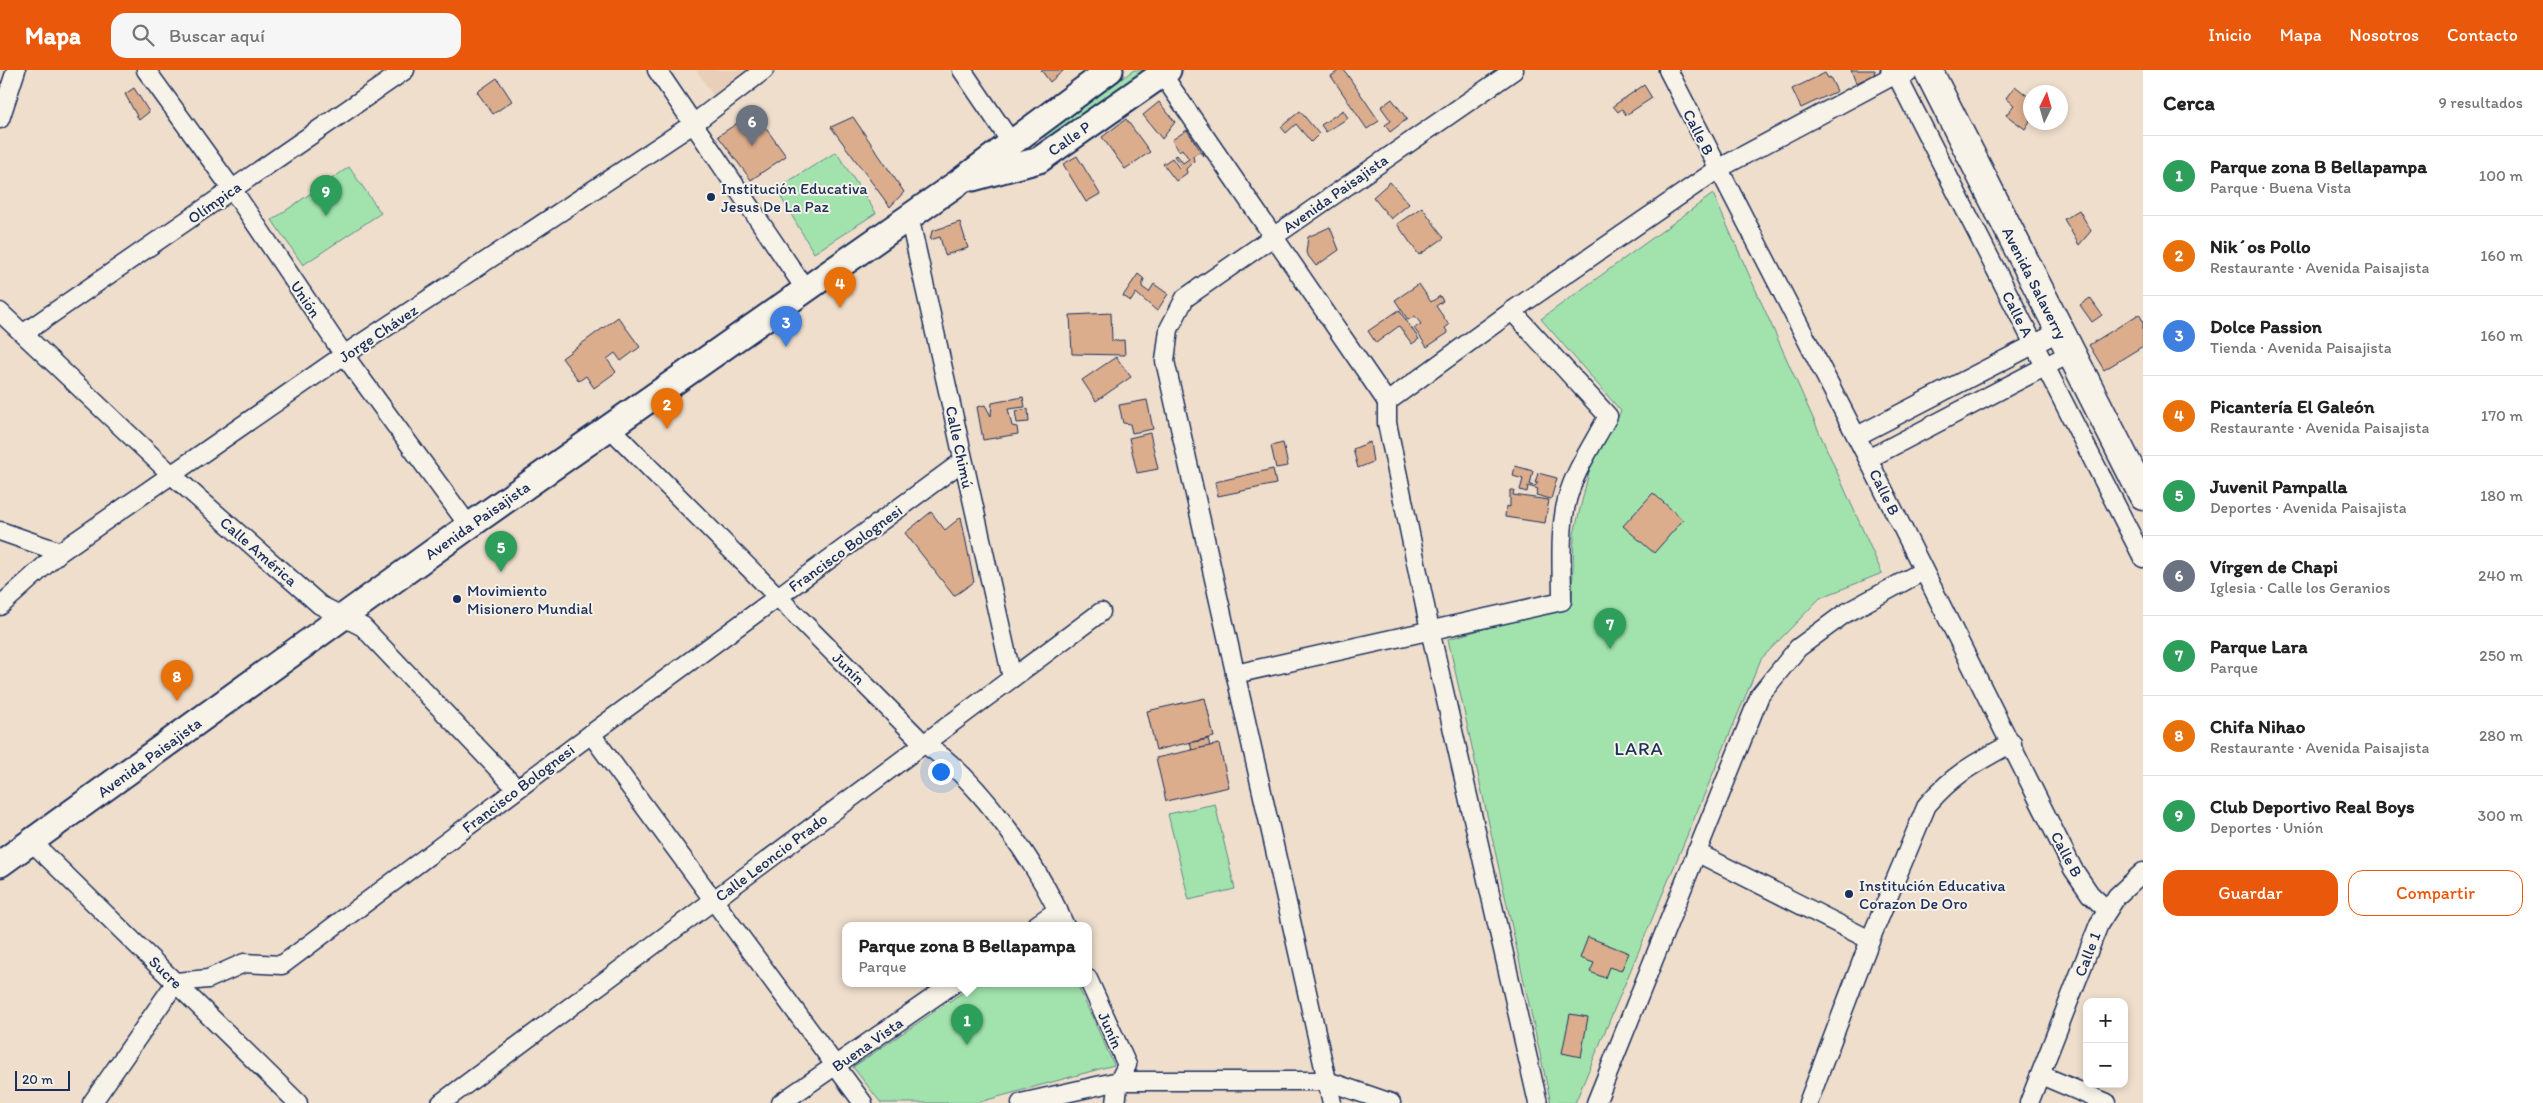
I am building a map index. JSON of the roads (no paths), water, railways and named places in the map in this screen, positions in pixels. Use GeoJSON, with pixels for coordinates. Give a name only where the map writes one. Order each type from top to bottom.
{"type":"FeatureCollection","features":[{"type":"Feature","properties":{"kind":"main road","name":"Avenida Paisajista"},"geometry":{"type":"LineString","coordinates":[[0,864],[342,616],[959,182],[1110,70]]}},
{"type":"Feature","properties":{"kind":"main road","name":"Avenida Salaverry"},"geometry":{"type":"LineString","coordinates":[[1928,70],[2143,495]]}},
{"type":"Feature","properties":{"kind":"main road","name":"Calle P"},"geometry":{"type":"LineString","coordinates":[[959,182],[1039,160],[1165,72]]}},
{"type":"Feature","properties":{"kind":"street"},"geometry":{"type":"LineString","coordinates":[[0,119],[16,70]]}},
{"type":"Feature","properties":{"kind":"street","name":"Unión"},"geometry":{"type":"LineString","coordinates":[[146,70],[232,189],[344,355],[469,526]]}},
{"type":"Feature","properties":{"kind":"street","name":"Olímpica"},"geometry":{"type":"LineString","coordinates":[[24,333],[405,70]]}},
{"type":"Feature","properties":{"kind":"street"},"geometry":{"type":"LineString","coordinates":[[657,70],[806,290]]}},
{"type":"Feature","properties":{"kind":"street","name":"Jorge Chávez"},"geometry":{"type":"LineString","coordinates":[[0,606],[60,552],[344,355],[693,124],[764,70]]}},
{"type":"Feature","properties":{"kind":"street"},"geometry":{"type":"LineString","coordinates":[[962,70],[1011,142]]}},
{"type":"Feature","properties":{"kind":"street","name":"Avenida Paisajista"},"geometry":{"type":"LineString","coordinates":[[1332,1103],[1165,361],[1169,329],[1184,298],[1514,70]]}},
{"type":"Feature","properties":{"kind":"street","name":"Calle B"},"geometry":{"type":"LineString","coordinates":[[1668,70],[2012,743],[2073,869],[2090,894],[2106,910]]}},
{"type":"Feature","properties":{"kind":"street"},"geometry":{"type":"LineString","coordinates":[[1165,72],[1273,236],[1388,402],[1387,423],[1430,630],[1538,1103]]}},
{"type":"Feature","properties":{"kind":"street"},"geometry":{"type":"LineString","coordinates":[[1388,402],[1512,311],[1718,168],[1899,72]]}},
{"type":"Feature","properties":{"kind":"street","name":"Calle A"},"geometry":{"type":"LineString","coordinates":[[1899,72],[2034,345],[2143,558]]}},
{"type":"Feature","properties":{"kind":"street","name":"Calle Chimú"},"geometry":{"type":"LineString","coordinates":[[909,216],[1012,678]]}},
{"type":"Feature","properties":{"kind":"street"},"geometry":{"type":"LineString","coordinates":[[1235,674],[1562,601],[1562,546],[1567,500],[1583,462],[1608,416],[1512,311]]}},
{"type":"Feature","properties":{"kind":"street","name":"Calle América"},"geometry":{"type":"LineString","coordinates":[[0,312],[172,475],[320,604],[363,628],[517,789]]}},
{"type":"Feature","properties":{"kind":"street"},"geometry":{"type":"LineString","coordinates":[[1856,436],[2034,345],[2065,342]]}},
{"type":"Feature","properties":{"kind":"street"},"geometry":{"type":"LineString","coordinates":[[1868,459],[2045,366],[2065,342]]}},
{"type":"Feature","properties":{"kind":"street","name":"Junín"},"geometry":{"type":"LineString","coordinates":[[610,426],[923,744],[941,754],[1004,822],[1061,918]]}},
{"type":"Feature","properties":{"kind":"street","name":"Francisco Bolognesi"},"geometry":{"type":"LineString","coordinates":[[176,982],[208,979],[244,963],[282,965],[591,734],[963,462]]}},
{"type":"Feature","properties":{"kind":"street"},"geometry":{"type":"LineString","coordinates":[[0,531],[60,552]]}},
{"type":"Feature","properties":{"kind":"street"},"geometry":{"type":"LineString","coordinates":[[1596,1103],[1760,695],[1798,648],[1844,614],[1923,571]]}},
{"type":"Feature","properties":{"kind":"street","name":"Calle Leoncio Prado"},"geometry":{"type":"LineString","coordinates":[[441,1103],[1101,612]]}},
{"type":"Feature","properties":{"kind":"street"},"geometry":{"type":"LineString","coordinates":[[591,734],[863,1103]]}},
{"type":"Feature","properties":{"kind":"street"},"geometry":{"type":"LineString","coordinates":[[1808,1103],[1870,940],[1927,805],[1942,787],[1963,769],[2012,743]]}},
{"type":"Feature","properties":{"kind":"street","name":"Sucre"},"geometry":{"type":"LineString","coordinates":[[32,842],[298,1103]]}},
{"type":"Feature","properties":{"kind":"street"},"geometry":{"type":"LineString","coordinates":[[1696,852],[1870,940]]}},
{"type":"Feature","properties":{"kind":"street","name":"Calle 1"},"geometry":{"type":"LineString","coordinates":[[2029,1103],[2092,940],[2106,910],[2116,896],[2143,872]]}},
{"type":"Feature","properties":{"kind":"street"},"geometry":{"type":"LineString","coordinates":[[1048,922],[1061,918]]}},
{"type":"Feature","properties":{"kind":"street"},"geometry":{"type":"LineString","coordinates":[[92,1103],[176,982]]}},
{"type":"Feature","properties":{"kind":"street","name":"Buena Vista"},"geometry":{"type":"LineString","coordinates":[[780,1103],[837,1066],[949,987]]}},
{"type":"Feature","properties":{"kind":"street","name":"Junín"},"geometry":{"type":"LineString","coordinates":[[1092,987],[1127,1065],[1119,1081]]}},
{"type":"Feature","properties":{"kind":"street"},"geometry":{"type":"LineString","coordinates":[[2041,1075],[2107,1103]]}},
{"type":"Feature","properties":{"kind":"street"},"geometry":{"type":"LineString","coordinates":[[1116,1103],[1119,1081]]}},
{"type":"Feature","properties":{"kind":"street"},"geometry":{"type":"LineString","coordinates":[[1021,1103],[1119,1081],[1328,1082],[1390,1103]]}},
{"type":"Feature","properties":{"kind":"place","name":"Vírgen de Chapi"},"geometry":{"type":"Point","coordinates":[752,146]}},
{"type":"Feature","properties":{"kind":"place","name":"Institución Educativa Jesus De La Paz"},"geometry":{"type":"Point","coordinates":[711,197]}},
{"type":"Feature","properties":{"kind":"place","name":"Club Deportivo Real Boys"},"geometry":{"type":"Point","coordinates":[326,216]}},
{"type":"Feature","properties":{"kind":"place","name":"Picantería El Galeón"},"geometry":{"type":"Point","coordinates":[840,308]}},
{"type":"Feature","properties":{"kind":"place","name":"Dolce Passion"},"geometry":{"type":"Point","coordinates":[786,347]}},
{"type":"Feature","properties":{"kind":"place","name":"Nik´os Pollo"},"geometry":{"type":"Point","coordinates":[667,429]}},
{"type":"Feature","properties":{"kind":"place","name":"Juvenil Pampalla"},"geometry":{"type":"Point","coordinates":[501,572]}},
{"type":"Feature","properties":{"kind":"place","name":"Movimiento Misionero Mundial"},"geometry":{"type":"Point","coordinates":[457,599]}},
{"type":"Feature","properties":{"kind":"place","name":"Parque Lara"},"geometry":{"type":"Point","coordinates":[1610,649]}},
{"type":"Feature","properties":{"kind":"place","name":"Chifa Nihao"},"geometry":{"type":"Point","coordinates":[177,701]}},
{"type":"Feature","properties":{"kind":"place","name":"Institución Educativa Corazon De Oro"},"geometry":{"type":"Point","coordinates":[1849,894]}},
{"type":"Feature","properties":{"kind":"place","name":"Parque zona B Bellapampa"},"geometry":{"type":"Point","coordinates":[967,1045]}},
{"type":"Feature","properties":{"kind":"district","name":"LARA"},"geometry":{"type":"Point","coordinates":[1639,748]}}]}
